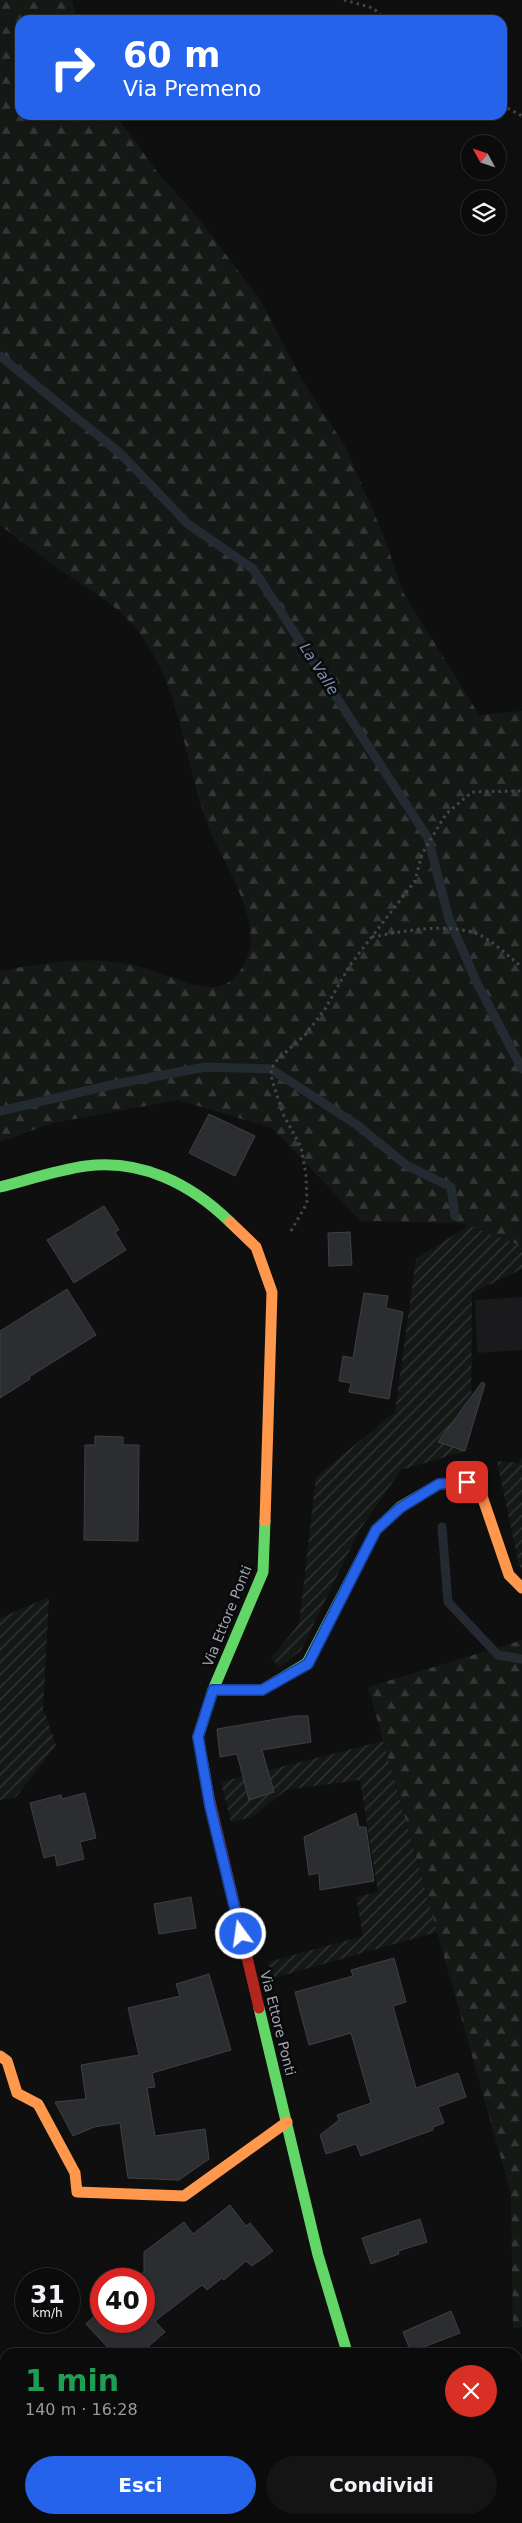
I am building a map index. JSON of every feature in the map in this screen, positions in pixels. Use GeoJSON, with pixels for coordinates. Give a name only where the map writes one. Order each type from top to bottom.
{"type":"FeatureCollection","features":[{"type":"Feature","properties":{"kind":"street","name":"Via Ettore Ponti"},"geometry":{"type":"LineString","coordinates":[[0,1188],[86,1166],[130,1167],[174,1180],[208,1201],[256,1247],[272,1292],[263,1572],[213,1690],[198,1737],[210,1806],[318,2255],[346,2348]]}},
{"type":"Feature","properties":{"kind":"street"},"geometry":{"type":"LineString","coordinates":[[213,1690],[262,1690],[308,1664],[376,1530],[400,1508],[439,1484],[467,1482],[482,1496],[509,1575],[522,1588]]}},
{"type":"Feature","properties":{"kind":"street"},"geometry":{"type":"LineString","coordinates":[[0,2056],[7,2061],[17,2092],[38,2104],[76,2173],[77,2192],[184,2196],[287,2122]]}},
{"type":"Feature","properties":{"kind":"path"},"geometry":{"type":"LineString","coordinates":[[344,0],[373,8],[381,15]]}},
{"type":"Feature","properties":{"kind":"path"},"geometry":{"type":"LineString","coordinates":[[507,108],[522,116]]}},
{"type":"Feature","properties":{"kind":"path"},"geometry":{"type":"LineString","coordinates":[[291,1231],[307,1203],[306,1175],[301,1147],[283,1114],[272,1080],[272,1069],[278,1058],[305,1035],[325,1009],[350,965],[415,881],[422,854],[446,814],[472,792],[522,791]]}},
{"type":"Feature","properties":{"kind":"path"},"geometry":{"type":"LineString","coordinates":[[372,937],[418,928],[477,933],[522,967]]}},
{"type":"Feature","properties":{"kind":"shaded area"},"geometry":{"type":"Polygon","coordinates":[[[522,1297],[522,1350],[477,1353],[475,1300],[522,1297]]]}},
{"type":"Feature","properties":{"kind":"green space"},"geometry":{"type":"Polygon","coordinates":[[[0,0],[72,0],[76,15],[15,15],[15,120],[120,120],[158,173],[200,220],[260,300],[302,380],[345,446],[383,534],[403,592],[479,715],[522,711],[522,1246],[460,1223],[361,1221],[272,1128],[178,1100],[53,1123],[0,1142],[0,971],[55,962],[109,961],[145,968],[199,986],[220,986],[234,978],[242,968],[248,956],[251,938],[249,923],[240,893],[207,823],[170,692],[160,667],[147,644],[130,622],[115,608],[0,525],[0,0]]]}},
{"type":"Feature","properties":{"kind":"green space"},"geometry":{"type":"Polygon","coordinates":[[[468,1226],[522,1246],[522,1269],[472,1293],[471,1412],[465,1451],[401,1470],[359,1531],[301,1650],[280,1667],[271,1658],[299,1624],[316,1477],[395,1412],[416,1259],[468,1226]]]}},
{"type":"Feature","properties":{"kind":"green space"},"geometry":{"type":"Polygon","coordinates":[[[522,1458],[522,1569],[519,1566],[497,1461],[519,1463],[522,1458]]]}},
{"type":"Feature","properties":{"kind":"green space"},"geometry":{"type":"Polygon","coordinates":[[[49,1597],[43,1708],[56,1745],[16,1797],[0,1800],[0,1618],[49,1597]]]}},
{"type":"Feature","properties":{"kind":"green space"},"geometry":{"type":"Polygon","coordinates":[[[522,1640],[522,2327],[513,2328],[511,2194],[368,1687],[522,1640]]]}},
{"type":"Feature","properties":{"kind":"green space"},"geometry":{"type":"Polygon","coordinates":[[[383,1741],[437,1932],[270,1979],[268,1962],[363,1936],[356,1897],[378,1892],[360,1780],[286,1790],[252,1817],[231,1822],[221,1782],[383,1741]]]}},
{"type":"Feature","properties":{"kind":"building"},"geometry":{"type":"Polygon","coordinates":[[[209,1114],[255,1136],[235,1176],[189,1153],[209,1114]]]}},
{"type":"Feature","properties":{"kind":"building"},"geometry":{"type":"Polygon","coordinates":[[[104,1206],[119,1230],[115,1232],[126,1250],[74,1283],[47,1240],[104,1206]]]}},
{"type":"Feature","properties":{"kind":"building"},"geometry":{"type":"Polygon","coordinates":[[[350,1232],[352,1265],[329,1266],[328,1233],[350,1232]]]}},
{"type":"Feature","properties":{"kind":"building"},"geometry":{"type":"Polygon","coordinates":[[[67,1289],[96,1335],[29,1377],[30,1379],[0,1398],[0,1331],[67,1289]]]}},
{"type":"Feature","properties":{"kind":"building"},"geometry":{"type":"Polygon","coordinates":[[[364,1293],[388,1296],[386,1308],[403,1312],[389,1399],[349,1392],[351,1383],[339,1381],[343,1356],[353,1358],[364,1293]]]}},
{"type":"Feature","properties":{"kind":"building"},"geometry":{"type":"Polygon","coordinates":[[[482,1382],[485,1384],[465,1451],[438,1442],[482,1382]]]}},
{"type":"Feature","properties":{"kind":"building"},"geometry":{"type":"Polygon","coordinates":[[[95,1436],[123,1437],[123,1445],[139,1445],[138,1541],[84,1540],[85,1445],[95,1445],[95,1436]]]}},
{"type":"Feature","properties":{"kind":"building"},"geometry":{"type":"Polygon","coordinates":[[[295,1716],[308,1716],[311,1742],[262,1750],[274,1792],[249,1800],[237,1754],[220,1757],[217,1729],[295,1716]]]}},
{"type":"Feature","properties":{"kind":"building"},"geometry":{"type":"Polygon","coordinates":[[[85,1793],[96,1838],[80,1842],[84,1859],[57,1866],[55,1855],[44,1858],[30,1803],[61,1795],[62,1799],[85,1793]]]}},
{"type":"Feature","properties":{"kind":"building"},"geometry":{"type":"Polygon","coordinates":[[[356,1813],[359,1827],[366,1827],[374,1881],[320,1890],[319,1873],[309,1875],[304,1837],[356,1813]]]}},
{"type":"Feature","properties":{"kind":"building"},"geometry":{"type":"Polygon","coordinates":[[[191,1897],[196,1928],[159,1934],[154,1904],[191,1897]]]}},
{"type":"Feature","properties":{"kind":"building"},"geometry":{"type":"Polygon","coordinates":[[[394,1958],[406,2002],[393,2006],[416,2088],[458,2073],[466,2097],[438,2107],[444,2123],[433,2127],[433,2130],[361,2156],[356,2144],[326,2154],[320,2135],[339,2120],[337,2115],[371,2103],[351,2033],[309,2045],[295,1992],[353,1976],[351,1970],[394,1958]]]}},
{"type":"Feature","properties":{"kind":"building"},"geometry":{"type":"Polygon","coordinates":[[[209,1974],[231,2050],[152,2073],[155,2087],[147,2088],[155,2136],[205,2129],[209,2159],[179,2180],[128,2178],[120,2123],[94,2127],[73,2136],[55,2102],[86,2099],[81,2065],[139,2055],[128,2008],[180,1996],[176,1984],[209,1974]]]}},
{"type":"Feature","properties":{"kind":"building"},"geometry":{"type":"Polygon","coordinates":[[[230,2205],[246,2226],[250,2223],[273,2251],[252,2266],[246,2261],[224,2280],[222,2278],[207,2290],[202,2285],[155,2321],[155,2268],[144,2268],[144,2252],[184,2222],[193,2234],[230,2205]]]}},
{"type":"Feature","properties":{"kind":"building"},"geometry":{"type":"Polygon","coordinates":[[[420,2219],[427,2242],[398,2251],[399,2254],[371,2264],[362,2238],[420,2219]]]}},
{"type":"Feature","properties":{"kind":"building"},"geometry":{"type":"Polygon","coordinates":[[[451,2311],[460,2333],[421,2348],[409,2348],[403,2332],[451,2311]]]}},
{"type":"Feature","properties":{"kind":"building"},"geometry":{"type":"Polygon","coordinates":[[[90,2320],[90,2328],[86,2324],[90,2320]]]}},
{"type":"Feature","properties":{"kind":"building"},"geometry":{"type":"Polygon","coordinates":[[[155,2321],[165,2332],[147,2348],[108,2348],[94,2333],[155,2333],[155,2321]]]}},
{"type":"Feature","properties":{"kind":"waterway","name":"La Valle"},"geometry":{"type":"LineString","coordinates":[[0,356],[121,454],[188,524],[253,569],[428,838],[449,919],[477,983],[522,1069]]}},
{"type":"Feature","properties":{"kind":"waterway"},"geometry":{"type":"LineString","coordinates":[[0,1111],[111,1085],[205,1067],[271,1069],[357,1125],[406,1165],[451,1187],[455,1216]]}},
{"type":"Feature","properties":{"kind":"waterway"},"geometry":{"type":"LineString","coordinates":[[442,1527],[448,1602],[498,1655],[522,1659]]}},
{"type":"Feature","properties":{"kind":"traffic: fast"},"geometry":{"type":"LineString","coordinates":[[0,1187],[86,1166],[127,1166],[164,1177],[182,1186],[199,1196],[230,1222]]}},
{"type":"Feature","properties":{"kind":"traffic: fast"},"geometry":{"type":"LineString","coordinates":[[213,1690],[262,1690],[307,1663],[376,1530],[400,1507],[434,1487]]}},
{"type":"Feature","properties":{"kind":"traffic: fast"},"geometry":{"type":"LineString","coordinates":[[208,1793],[198,1737],[213,1690],[263,1572],[265,1521]]}},
{"type":"Feature","properties":{"kind":"traffic: fast"},"geometry":{"type":"LineString","coordinates":[[259,2008],[318,2255],[346,2348]]}},
{"type":"Feature","properties":{"kind":"traffic: slow"},"geometry":{"type":"LineString","coordinates":[[230,1222],[256,1247],[272,1292],[265,1521]]}},
{"type":"Feature","properties":{"kind":"traffic: slow"},"geometry":{"type":"LineString","coordinates":[[434,1487],[439,1484],[467,1482],[482,1496],[509,1575],[522,1588]]}},
{"type":"Feature","properties":{"kind":"traffic: slow"},"geometry":{"type":"LineString","coordinates":[[0,2056],[7,2061],[17,2093],[38,2104],[75,2173],[77,2192],[184,2196],[287,2122]]}},
{"type":"Feature","properties":{"kind":"traffic: jam"},"geometry":{"type":"LineString","coordinates":[[208,1793],[259,2008]]}},
{"type":"Feature","properties":{"kind":"route"},"geometry":{"type":"LineString","coordinates":[[241,1934],[210,1806],[198,1737],[213,1690],[262,1690],[308,1664],[376,1530],[400,1508],[439,1484],[467,1482]]}}]}
